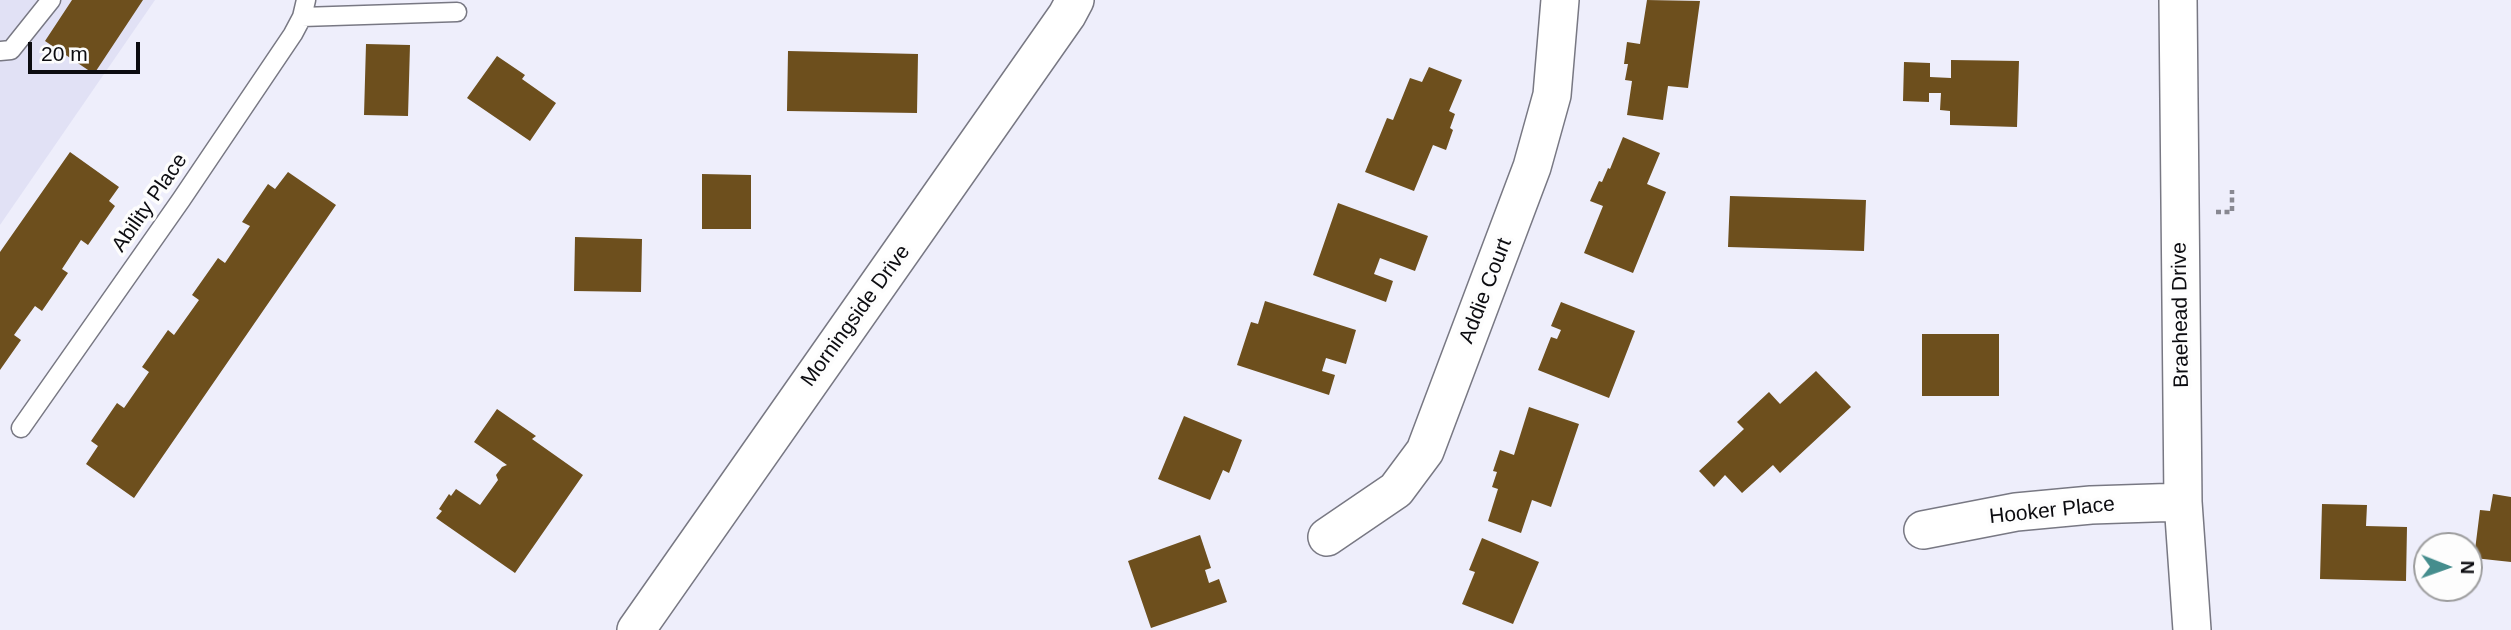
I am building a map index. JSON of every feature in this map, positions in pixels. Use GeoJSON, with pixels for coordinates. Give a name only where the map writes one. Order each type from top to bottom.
{"type":"FeatureCollection","features":[{"type":"Feature","properties":{"kind":"street","name":"Morningside Drive"},"geometry":{"type":"LineString","coordinates":[[636,630],[1075,0]]}},
{"type":"Feature","properties":{"kind":"street","name":"Addie Court"},"geometry":{"type":"LineString","coordinates":[[1327,537],[1396,490],[1425,451],[1532,167],[1552,95],[1560,0]]}},
{"type":"Feature","properties":{"kind":"street","name":"Braehead Drive"},"geometry":{"type":"LineString","coordinates":[[2178,0],[2183,502],[2192,630]]}},
{"type":"Feature","properties":{"kind":"street","name":"Hooker Place"},"geometry":{"type":"LineString","coordinates":[[1923,530],[2016,512],[2091,505],[2183,502]]}},
{"type":"Feature","properties":{"kind":"lane"},"geometry":{"type":"LineString","coordinates":[[0,51],[11,50],[51,0]]}},
{"type":"Feature","properties":{"kind":"lane"},"geometry":{"type":"LineString","coordinates":[[304,9],[457,12]]}},
{"type":"Feature","properties":{"kind":"lane","name":"Ability Place"},"geometry":{"type":"LineString","coordinates":[[22,428],[181,200],[304,9]]}},
{"type":"Feature","properties":{"kind":"shaded area"},"geometry":{"type":"Polygon","coordinates":[[[0,0],[155,0],[0,225],[0,0]]]}},
{"type":"Feature","properties":{"kind":"building"},"geometry":{"type":"Polygon","coordinates":[[[72,0],[143,0],[94,74],[45,41],[72,0]]]}},
{"type":"Feature","properties":{"kind":"building"},"geometry":{"type":"Polygon","coordinates":[[[1647,0],[1700,1],[1688,88],[1668,86],[1663,120],[1627,115],[1632,81],[1625,80],[1628,64],[1624,64],[1627,42],[1640,44],[1647,0]]]}},
{"type":"Feature","properties":{"kind":"building"},"geometry":{"type":"Polygon","coordinates":[[[366,44],[410,45],[408,116],[364,115],[366,44]]]}},
{"type":"Feature","properties":{"kind":"building"},"geometry":{"type":"Polygon","coordinates":[[[788,51],[918,54],[917,113],[787,111],[788,51]]]}},
{"type":"Feature","properties":{"kind":"building"},"geometry":{"type":"Polygon","coordinates":[[[497,56],[525,75],[522,79],[556,103],[530,141],[467,98],[497,56]]]}},
{"type":"Feature","properties":{"kind":"building"},"geometry":{"type":"Polygon","coordinates":[[[1951,60],[2019,61],[2017,127],[1950,125],[1950,111],[1940,110],[1941,93],[1929,93],[1929,102],[1903,101],[1904,62],[1930,63],[1930,77],[1951,78],[1951,60]]]}},
{"type":"Feature","properties":{"kind":"building"},"geometry":{"type":"Polygon","coordinates":[[[1429,67],[1462,80],[1449,111],[1455,114],[1446,150],[1433,145],[1414,191],[1365,172],[1387,118],[1393,120],[1410,78],[1422,82],[1429,67]]]}},
{"type":"Feature","properties":{"kind":"building"},"geometry":{"type":"Polygon","coordinates":[[[1623,137],[1660,153],[1647,184],[1666,192],[1633,273],[1584,253],[1603,206],[1590,201],[1599,181],[1602,182],[1608,168],[1610,169],[1623,137]]]}},
{"type":"Feature","properties":{"kind":"building"},"geometry":{"type":"Polygon","coordinates":[[[70,152],[119,187],[109,201],[115,206],[88,245],[81,240],[62,269],[68,273],[42,311],[35,306],[14,335],[21,340],[0,370],[0,252],[70,152]]]}},
{"type":"Feature","properties":{"kind":"building"},"geometry":{"type":"Polygon","coordinates":[[[288,172],[336,205],[134,498],[86,464],[98,446],[91,441],[117,403],[124,408],[149,372],[142,367],[168,330],[174,335],[199,300],[192,295],[218,258],[225,263],[250,226],[242,222],[268,184],[275,189],[288,172]]]}},
{"type":"Feature","properties":{"kind":"building"},"geometry":{"type":"Polygon","coordinates":[[[702,174],[751,175],[751,229],[702,229],[702,174]]]}},
{"type":"Feature","properties":{"kind":"building"},"geometry":{"type":"Polygon","coordinates":[[[1730,196],[1866,200],[1864,251],[1728,247],[1730,196]]]}},
{"type":"Feature","properties":{"kind":"building"},"geometry":{"type":"Polygon","coordinates":[[[1338,203],[1428,236],[1415,271],[1380,258],[1374,274],[1393,281],[1386,302],[1313,275],[1338,203]]]}},
{"type":"Feature","properties":{"kind":"building"},"geometry":{"type":"Polygon","coordinates":[[[575,237],[642,239],[641,292],[574,291],[575,237]]]}},
{"type":"Feature","properties":{"kind":"building"},"geometry":{"type":"Polygon","coordinates":[[[1265,301],[1356,330],[1346,364],[1326,358],[1322,371],[1335,375],[1329,395],[1237,365],[1251,322],[1258,324],[1265,301]]]}},
{"type":"Feature","properties":{"kind":"building"},"geometry":{"type":"Polygon","coordinates":[[[1561,302],[1635,331],[1609,398],[1538,370],[1551,337],[1557,339],[1561,330],[1551,326],[1561,302]]]}},
{"type":"Feature","properties":{"kind":"building"},"geometry":{"type":"Polygon","coordinates":[[[1922,334],[1999,334],[1999,396],[1922,396],[1922,334]]]}},
{"type":"Feature","properties":{"kind":"building"},"geometry":{"type":"Polygon","coordinates":[[[1816,371],[1851,407],[1780,473],[1773,465],[1742,493],[1725,475],[1714,487],[1699,471],[1744,429],[1737,422],[1769,392],[1780,404],[1816,371]]]}},
{"type":"Feature","properties":{"kind":"building"},"geometry":{"type":"Polygon","coordinates":[[[1529,407],[1579,424],[1551,507],[1532,500],[1521,533],[1488,521],[1498,489],[1492,487],[1497,472],[1493,471],[1500,450],[1514,455],[1529,407]]]}},
{"type":"Feature","properties":{"kind":"building"},"geometry":{"type":"Polygon","coordinates":[[[497,409],[536,436],[532,439],[583,475],[515,573],[436,518],[449,494],[451,496],[456,489],[480,505],[498,480],[496,475],[507,465],[474,442],[497,409]]]}},
{"type":"Feature","properties":{"kind":"building"},"geometry":{"type":"Polygon","coordinates":[[[1184,416],[1242,440],[1229,473],[1223,470],[1210,500],[1158,479],[1184,416]]]}},
{"type":"Feature","properties":{"kind":"building"},"geometry":{"type":"Polygon","coordinates":[[[2493,494],[2511,497],[2511,562],[2483,559],[2483,532],[2477,532],[2480,510],[2490,511],[2493,494]]]}},
{"type":"Feature","properties":{"kind":"building"},"geometry":{"type":"Polygon","coordinates":[[[2322,504],[2367,505],[2366,526],[2407,527],[2406,581],[2320,579],[2322,504]]]}},
{"type":"Feature","properties":{"kind":"building"},"geometry":{"type":"Polygon","coordinates":[[[1200,535],[1211,568],[1205,570],[1209,583],[1219,579],[1227,602],[1151,628],[1128,561],[1200,535]]]}},
{"type":"Feature","properties":{"kind":"building"},"geometry":{"type":"Polygon","coordinates":[[[1482,538],[1539,562],[1513,624],[1462,604],[1475,572],[1469,570],[1482,538]]]}}]}
